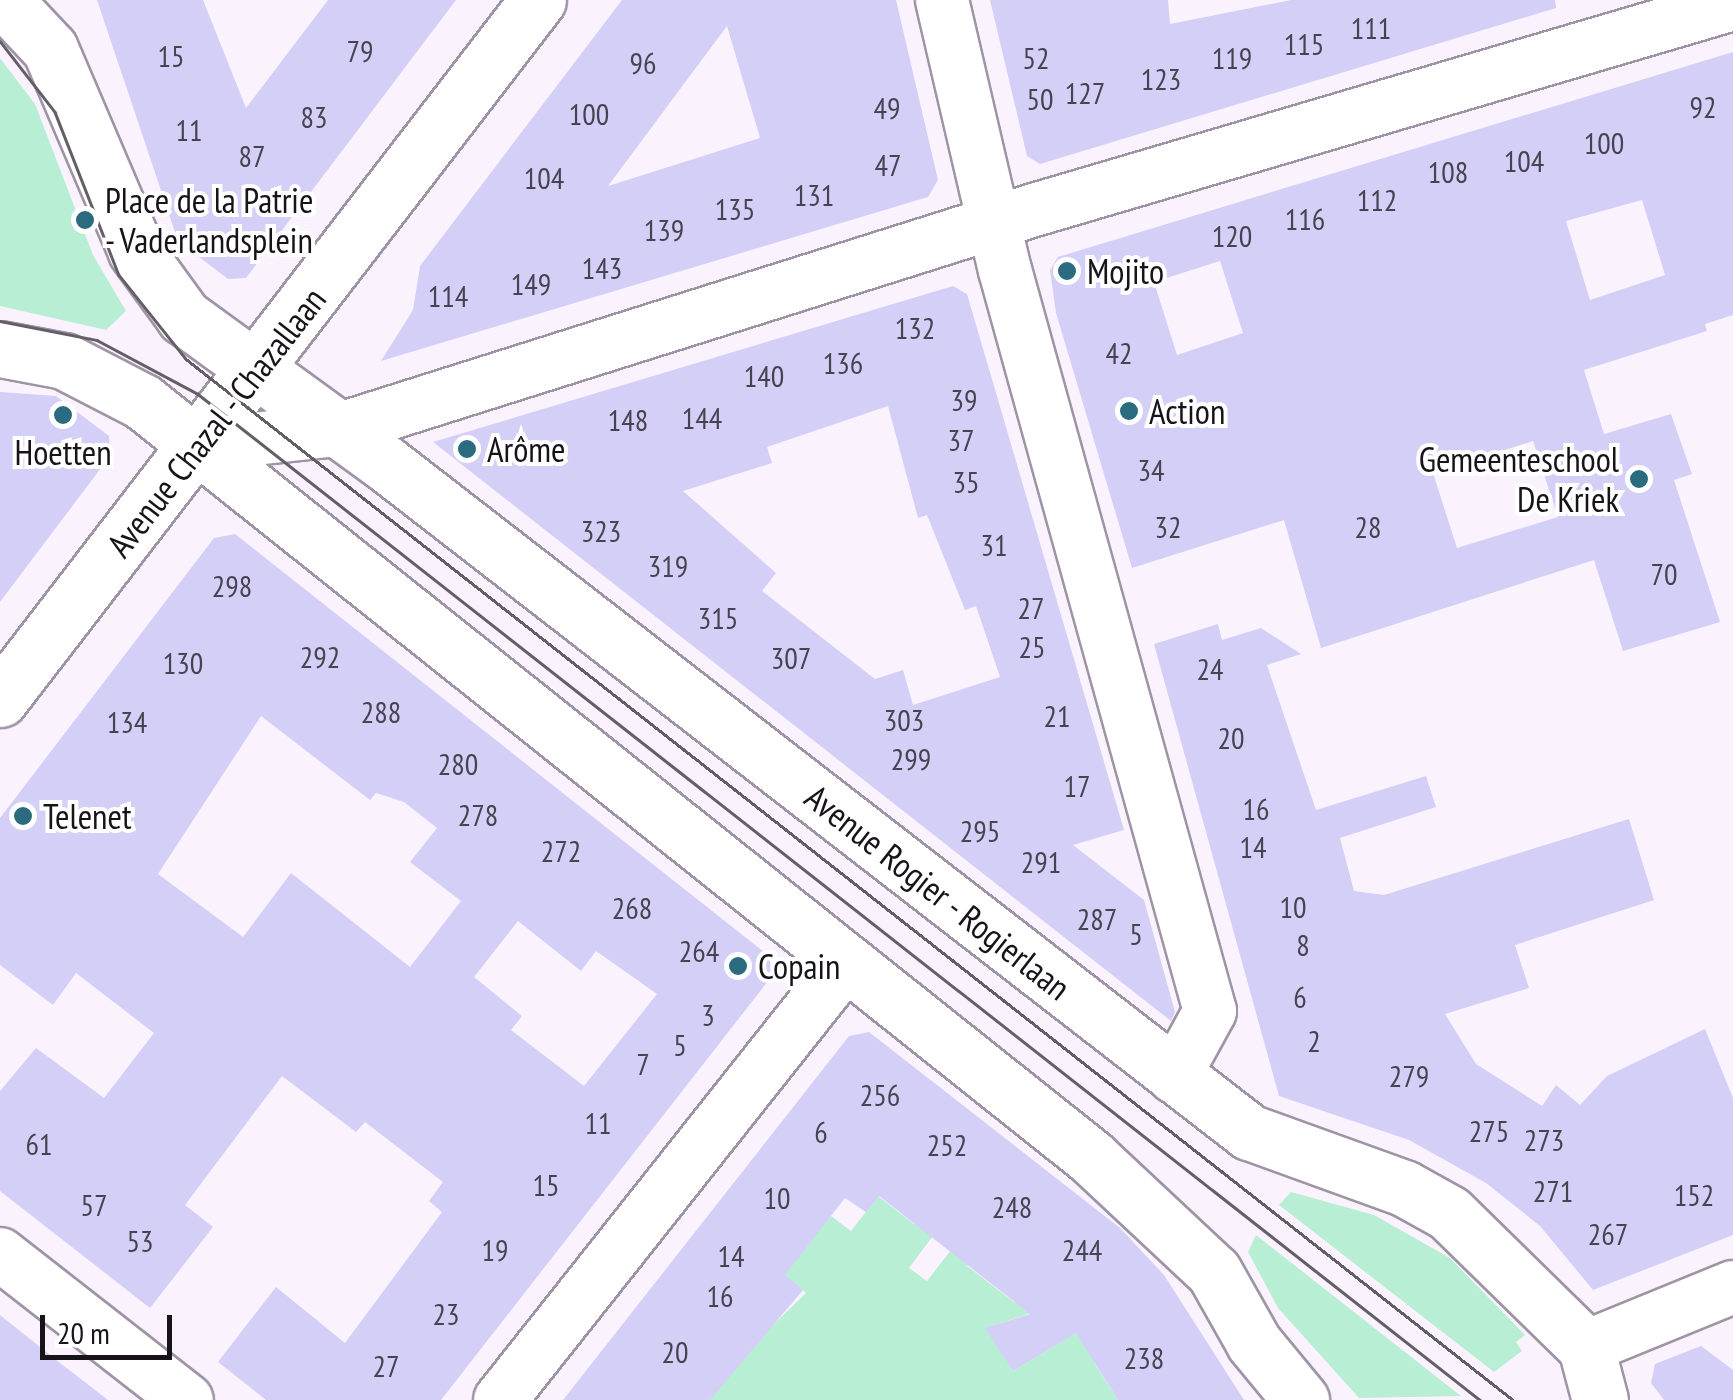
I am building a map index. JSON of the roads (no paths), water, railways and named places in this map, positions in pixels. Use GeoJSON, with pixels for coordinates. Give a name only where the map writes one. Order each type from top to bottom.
{"type":"FeatureCollection","features":[{"type":"Feature","properties":{"kind":"street"},"geometry":{"type":"LineString","coordinates":[[4,0],[50,49],[75,95],[136,251],[167,299],[256,372]]}},
{"type":"Feature","properties":{"kind":"street","name":"Avenue Chazal - Chazallaan"},"geometry":{"type":"LineString","coordinates":[[0,699],[256,372],[538,0]]}},
{"type":"Feature","properties":{"kind":"street"},"geometry":{"type":"LineString","coordinates":[[942,0],[996,225],[1210,1011],[1174,1077]]}},
{"type":"Feature","properties":{"kind":"street"},"geometry":{"type":"LineString","coordinates":[[198,445],[337,430],[996,225],[1733,4]]}},
{"type":"Feature","properties":{"kind":"street"},"geometry":{"type":"LineString","coordinates":[[0,350],[39,353],[91,373],[198,445],[1162,1216],[1214,1272],[1254,1344],[1301,1400]]}},
{"type":"Feature","properties":{"kind":"street","name":"Avenue Rogier - Rogierlaan"},"geometry":{"type":"LineString","coordinates":[[256,372],[337,430],[1249,1132],[1404,1188],[1448,1213],[1586,1347]]}},
{"type":"Feature","properties":{"kind":"street"},"geometry":{"type":"LineString","coordinates":[[500,1400],[847,962]]}},
{"type":"Feature","properties":{"kind":"street"},"geometry":{"type":"LineString","coordinates":[[0,1254],[187,1400]]}},
{"type":"Feature","properties":{"kind":"street"},"geometry":{"type":"LineString","coordinates":[[1600,1400],[1586,1347],[1733,1287]]}},
{"type":"Feature","properties":{"kind":"tram line"},"geometry":{"type":"LineString","coordinates":[[0,41],[55,112],[119,275],[186,359],[1513,1400]]}},
{"type":"Feature","properties":{"kind":"tram line"},"geometry":{"type":"LineString","coordinates":[[0,321],[97,340],[198,394],[1480,1400]]}},
{"type":"Feature","properties":{"kind":"place","name":"Place de la Patrie - Vaderlandsplein"},"geometry":{"type":"Point","coordinates":[85,220]}},
{"type":"Feature","properties":{"kind":"place","name":"Mojito"},"geometry":{"type":"Point","coordinates":[1067,271]}},
{"type":"Feature","properties":{"kind":"place","name":"Action"},"geometry":{"type":"Point","coordinates":[1129,411]}},
{"type":"Feature","properties":{"kind":"place","name":"Hoetten"},"geometry":{"type":"Point","coordinates":[63,415]}},
{"type":"Feature","properties":{"kind":"place","name":"Arôme"},"geometry":{"type":"Point","coordinates":[467,449]}},
{"type":"Feature","properties":{"kind":"place","name":"Gemeenteschool De Kriek"},"geometry":{"type":"Point","coordinates":[1639,479]}},
{"type":"Feature","properties":{"kind":"place","name":"Telenet"},"geometry":{"type":"Point","coordinates":[23,816]}},
{"type":"Feature","properties":{"kind":"place","name":"Copain"},"geometry":{"type":"Point","coordinates":[738,966]}}]}
